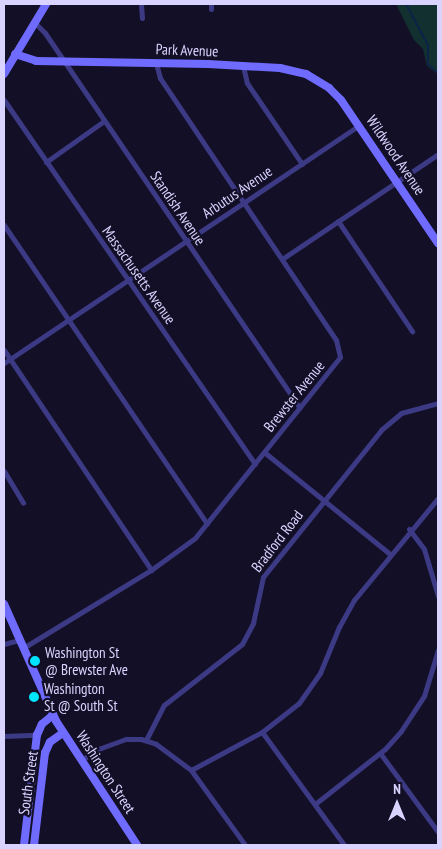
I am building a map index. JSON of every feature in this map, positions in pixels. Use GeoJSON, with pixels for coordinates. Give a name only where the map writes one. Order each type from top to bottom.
{"type":"FeatureCollection","features":[{"type":"Feature","properties":{"kind":"main road"},"geometry":{"type":"LineString","coordinates":[[4,74],[46,4]]}},
{"type":"Feature","properties":{"kind":"main road","name":"Park Avenue"},"geometry":{"type":"LineString","coordinates":[[15,54],[32,61],[156,63],[286,69],[306,74],[329,88],[347,108]]}},
{"type":"Feature","properties":{"kind":"main road","name":"Wildwood Avenue"},"geometry":{"type":"LineString","coordinates":[[347,108],[438,243]]}},
{"type":"Feature","properties":{"kind":"main road","name":"Washington Street"},"geometry":{"type":"LineString","coordinates":[[4,604],[53,715],[80,760],[137,845]]}},
{"type":"Feature","properties":{"kind":"main road","name":"South Street"},"geometry":{"type":"LineString","coordinates":[[24,845],[37,735],[42,724],[53,715]]}},
{"type":"Feature","properties":{"kind":"main road","name":"South Street"},"geometry":{"type":"LineString","coordinates":[[34,845],[45,753],[50,742],[63,733]]}},
{"type":"Feature","properties":{"kind":"street"},"geometry":{"type":"LineString","coordinates":[[141,4],[142,18]]}},
{"type":"Feature","properties":{"kind":"street","name":"Standish Avenue"},"geometry":{"type":"LineString","coordinates":[[34,22],[65,62],[300,408]]}},
{"type":"Feature","properties":{"kind":"street","name":"Brewster Avenue"},"geometry":{"type":"LineString","coordinates":[[23,648],[151,570],[190,543],[336,364],[340,350],[160,78],[156,63]]}},
{"type":"Feature","properties":{"kind":"street"},"geometry":{"type":"LineString","coordinates":[[243,66],[246,80],[302,164]]}},
{"type":"Feature","properties":{"kind":"street","name":"Massachusetts Avenue"},"geometry":{"type":"LineString","coordinates":[[4,100],[255,464]]}},
{"type":"Feature","properties":{"kind":"street"},"geometry":{"type":"LineString","coordinates":[[46,162],[104,120]]}},
{"type":"Feature","properties":{"kind":"street","name":"Arbutus Avenue"},"geometry":{"type":"LineString","coordinates":[[4,363],[359,125]]}},
{"type":"Feature","properties":{"kind":"street"},"geometry":{"type":"LineString","coordinates":[[282,260],[438,154]]}},
{"type":"Feature","properties":{"kind":"street"},"geometry":{"type":"LineString","coordinates":[[338,221],[412,331]]}},
{"type":"Feature","properties":{"kind":"street"},"geometry":{"type":"LineString","coordinates":[[4,225],[207,524]]}},
{"type":"Feature","properties":{"kind":"street"},"geometry":{"type":"LineString","coordinates":[[4,350],[151,570]]}},
{"type":"Feature","properties":{"kind":"street","name":"Bradford Road"},"geometry":{"type":"LineString","coordinates":[[146,740],[164,705],[242,644],[254,623],[261,581],[392,419],[412,409],[438,404]]}},
{"type":"Feature","properties":{"kind":"street"},"geometry":{"type":"LineString","coordinates":[[264,452],[390,554]]}},
{"type":"Feature","properties":{"kind":"street"},"geometry":{"type":"LineString","coordinates":[[4,471],[23,504]]}},
{"type":"Feature","properties":{"kind":"street"},"geometry":{"type":"LineString","coordinates":[[190,770],[262,732],[290,711],[310,689],[348,610],[409,529],[438,498]]}},
{"type":"Feature","properties":{"kind":"street"},"geometry":{"type":"LineString","coordinates":[[409,529],[424,549],[438,596]]}},
{"type":"Feature","properties":{"kind":"street"},"geometry":{"type":"LineString","coordinates":[[4,644],[19,640]]}},
{"type":"Feature","properties":{"kind":"street"},"geometry":{"type":"LineString","coordinates":[[315,804],[380,753],[401,731],[421,702],[438,650]]}},
{"type":"Feature","properties":{"kind":"street"},"geometry":{"type":"LineString","coordinates":[[262,732],[344,845]]}},
{"type":"Feature","properties":{"kind":"street"},"geometry":{"type":"LineString","coordinates":[[4,736],[37,735]]}},
{"type":"Feature","properties":{"kind":"street"},"geometry":{"type":"LineString","coordinates":[[80,760],[121,740],[146,740],[167,750],[190,770],[245,845]]}},
{"type":"Feature","properties":{"kind":"street"},"geometry":{"type":"LineString","coordinates":[[380,753],[438,832]]}},
{"type":"Feature","properties":{"kind":"green space"},"geometry":{"type":"Polygon","coordinates":[[[396,4],[438,4],[438,74],[427,66],[423,49],[414,40],[396,4]]]}},
{"type":"Feature","properties":{"kind":"waterway"},"geometry":{"type":"LineString","coordinates":[[406,4],[428,45],[428,64],[438,73]]}},
{"type":"Feature","properties":{"kind":"place","name":"Washington St @ Brewster Ave"},"geometry":{"type":"Point","coordinates":[35,661]}},
{"type":"Feature","properties":{"kind":"place","name":"Washington St @ South St"},"geometry":{"type":"Point","coordinates":[34,697]}}]}
